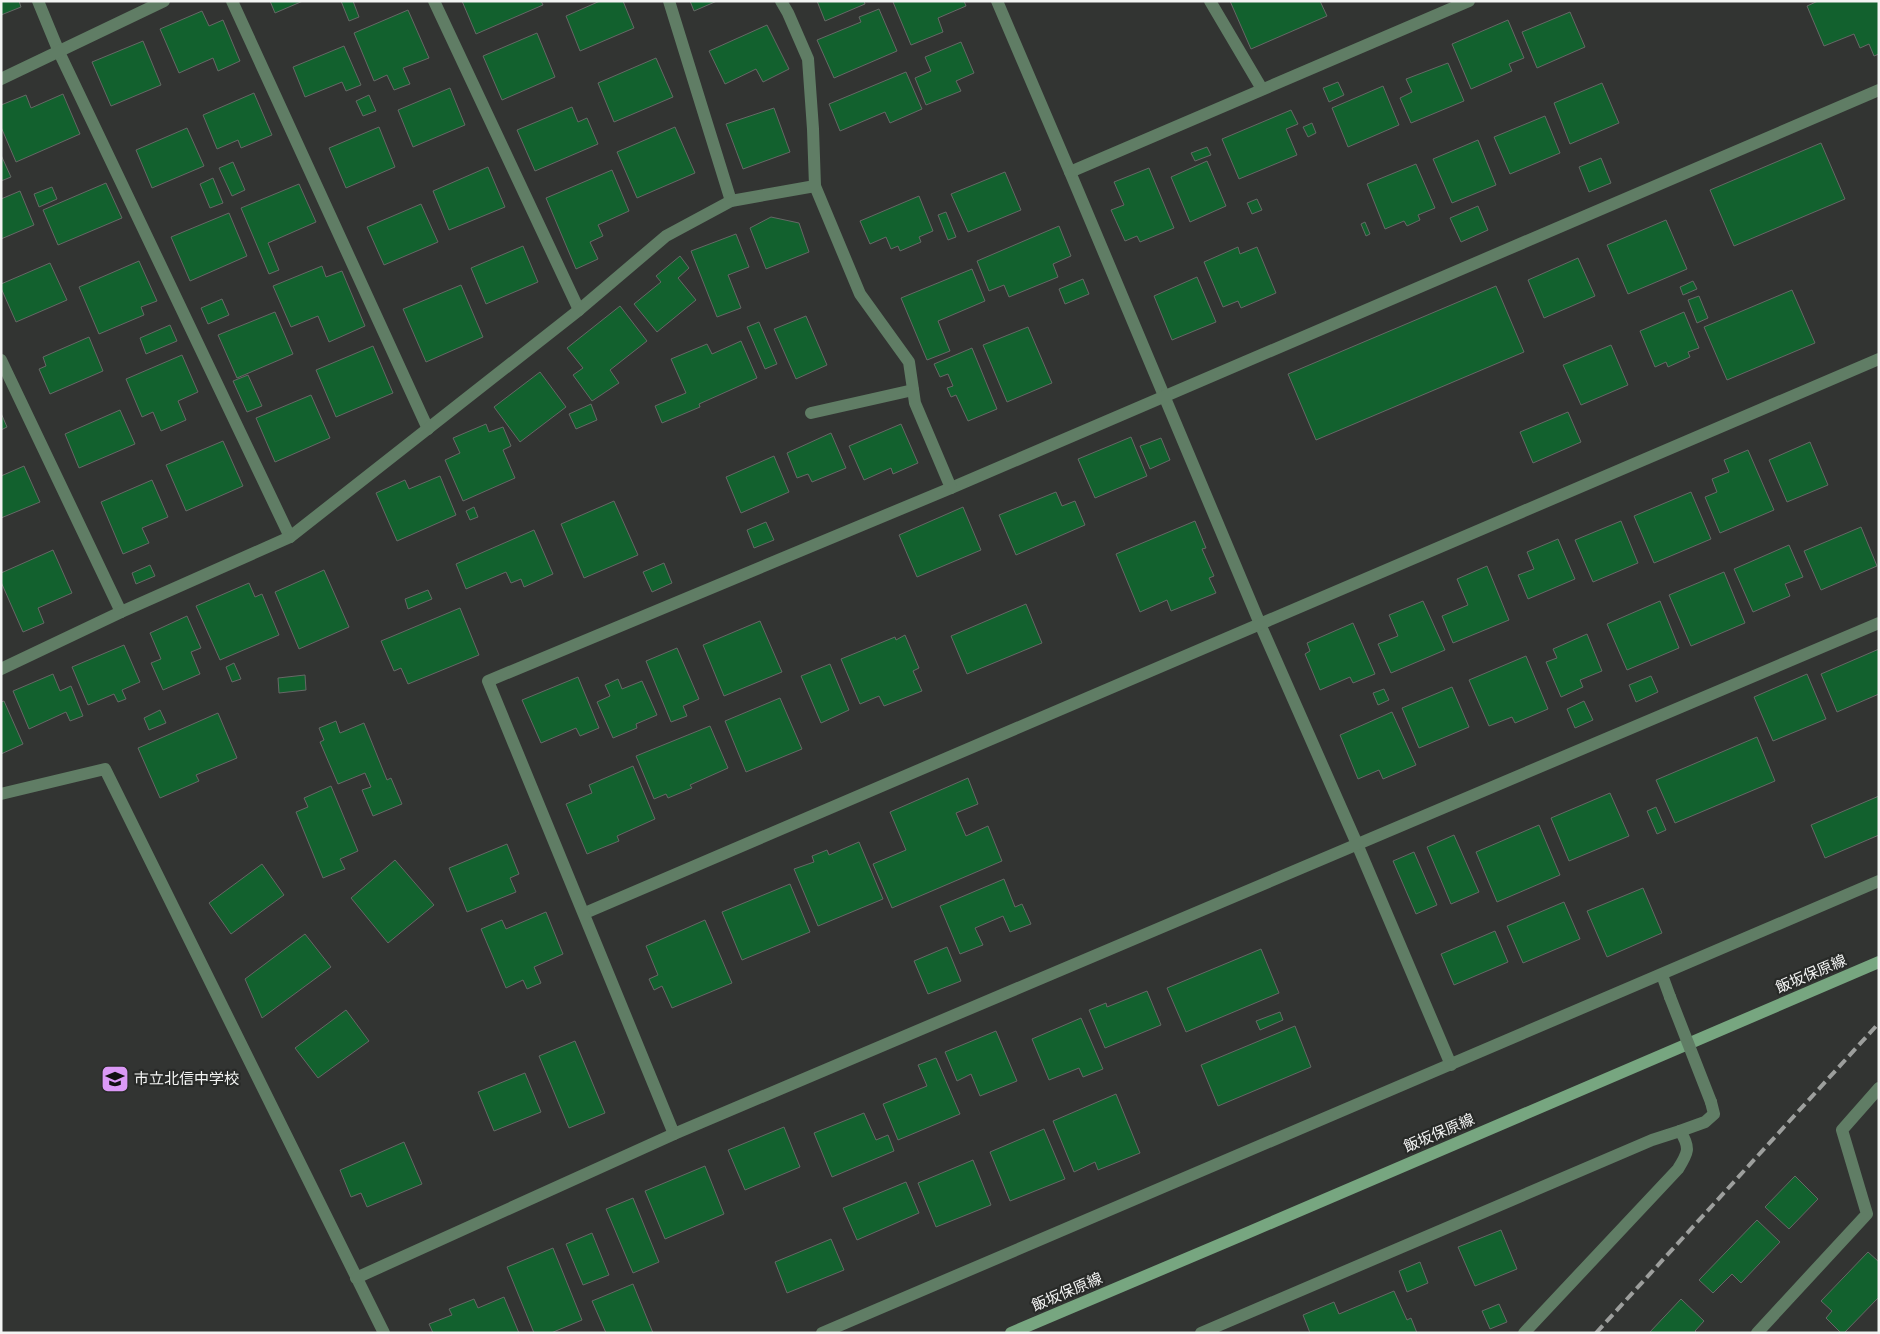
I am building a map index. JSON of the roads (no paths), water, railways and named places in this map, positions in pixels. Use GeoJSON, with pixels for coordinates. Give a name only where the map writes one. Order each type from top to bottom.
{"type":"FeatureCollection","features":[{"type":"Feature","properties":{"kind":"main road","name":"飯坂保原線"},"geometry":{"type":"LineString","coordinates":[[1012,1333],[1879,962]]}},
{"type":"Feature","properties":{"kind":"street"},"geometry":{"type":"LineString","coordinates":[[38,1],[60,52],[290,537]]}},
{"type":"Feature","properties":{"kind":"street"},"geometry":{"type":"LineString","coordinates":[[1,79],[164,1]]}},
{"type":"Feature","properties":{"kind":"street"},"geometry":{"type":"LineString","coordinates":[[232,1],[428,429]]}},
{"type":"Feature","properties":{"kind":"street"},"geometry":{"type":"LineString","coordinates":[[434,1],[579,310]]}},
{"type":"Feature","properties":{"kind":"street"},"geometry":{"type":"LineString","coordinates":[[669,1],[731,201]]}},
{"type":"Feature","properties":{"kind":"street"},"geometry":{"type":"LineString","coordinates":[[781,1],[808,59],[815,186],[860,294],[909,362],[915,403],[951,488]]}},
{"type":"Feature","properties":{"kind":"street"},"geometry":{"type":"LineString","coordinates":[[996,1],[1165,395],[1260,624],[1357,844],[1451,1065]]}},
{"type":"Feature","properties":{"kind":"street"},"geometry":{"type":"LineString","coordinates":[[1210,1],[1262,89]]}},
{"type":"Feature","properties":{"kind":"street"},"geometry":{"type":"LineString","coordinates":[[1070,172],[1469,1]]}},
{"type":"Feature","properties":{"kind":"street"},"geometry":{"type":"LineString","coordinates":[[674,1134],[585,913],[488,681],[951,488],[1879,90]]}},
{"type":"Feature","properties":{"kind":"street"},"geometry":{"type":"LineString","coordinates":[[1,669],[121,612],[290,537],[579,310],[666,236],[731,201],[815,186]]}},
{"type":"Feature","properties":{"kind":"street"},"geometry":{"type":"LineString","coordinates":[[585,913],[1879,358]]}},
{"type":"Feature","properties":{"kind":"street"},"geometry":{"type":"LineString","coordinates":[[1,360],[121,612]]}},
{"type":"Feature","properties":{"kind":"street"},"geometry":{"type":"LineString","coordinates":[[811,413],[913,390]]}},
{"type":"Feature","properties":{"kind":"street"},"geometry":{"type":"LineString","coordinates":[[356,1278],[674,1134],[1879,623]]}},
{"type":"Feature","properties":{"kind":"street"},"geometry":{"type":"LineString","coordinates":[[1,794],[105,769],[384,1333]]}},
{"type":"Feature","properties":{"kind":"street"},"geometry":{"type":"LineString","coordinates":[[822,1333],[1879,881]]}},
{"type":"Feature","properties":{"kind":"street"},"geometry":{"type":"LineString","coordinates":[[1201,1333],[1652,1140],[1704,1122],[1714,1114],[1711,1102],[1662,975]]}},
{"type":"Feature","properties":{"kind":"street"},"geometry":{"type":"LineString","coordinates":[[1758,1333],[1868,1214],[1842,1130],[1879,1088]]}},
{"type":"Feature","properties":{"kind":"street"},"geometry":{"type":"LineString","coordinates":[[1524,1333],[1678,1169],[1687,1156],[1687,1142],[1680,1131]]}},
{"type":"Feature","properties":{"kind":"railway"},"geometry":{"type":"LineString","coordinates":[[1596,1333],[1879,1023]]}},
{"type":"Feature","properties":{"kind":"place","name":"市立北信中学校"},"geometry":{"type":"Point","coordinates":[115,1079]}}]}
